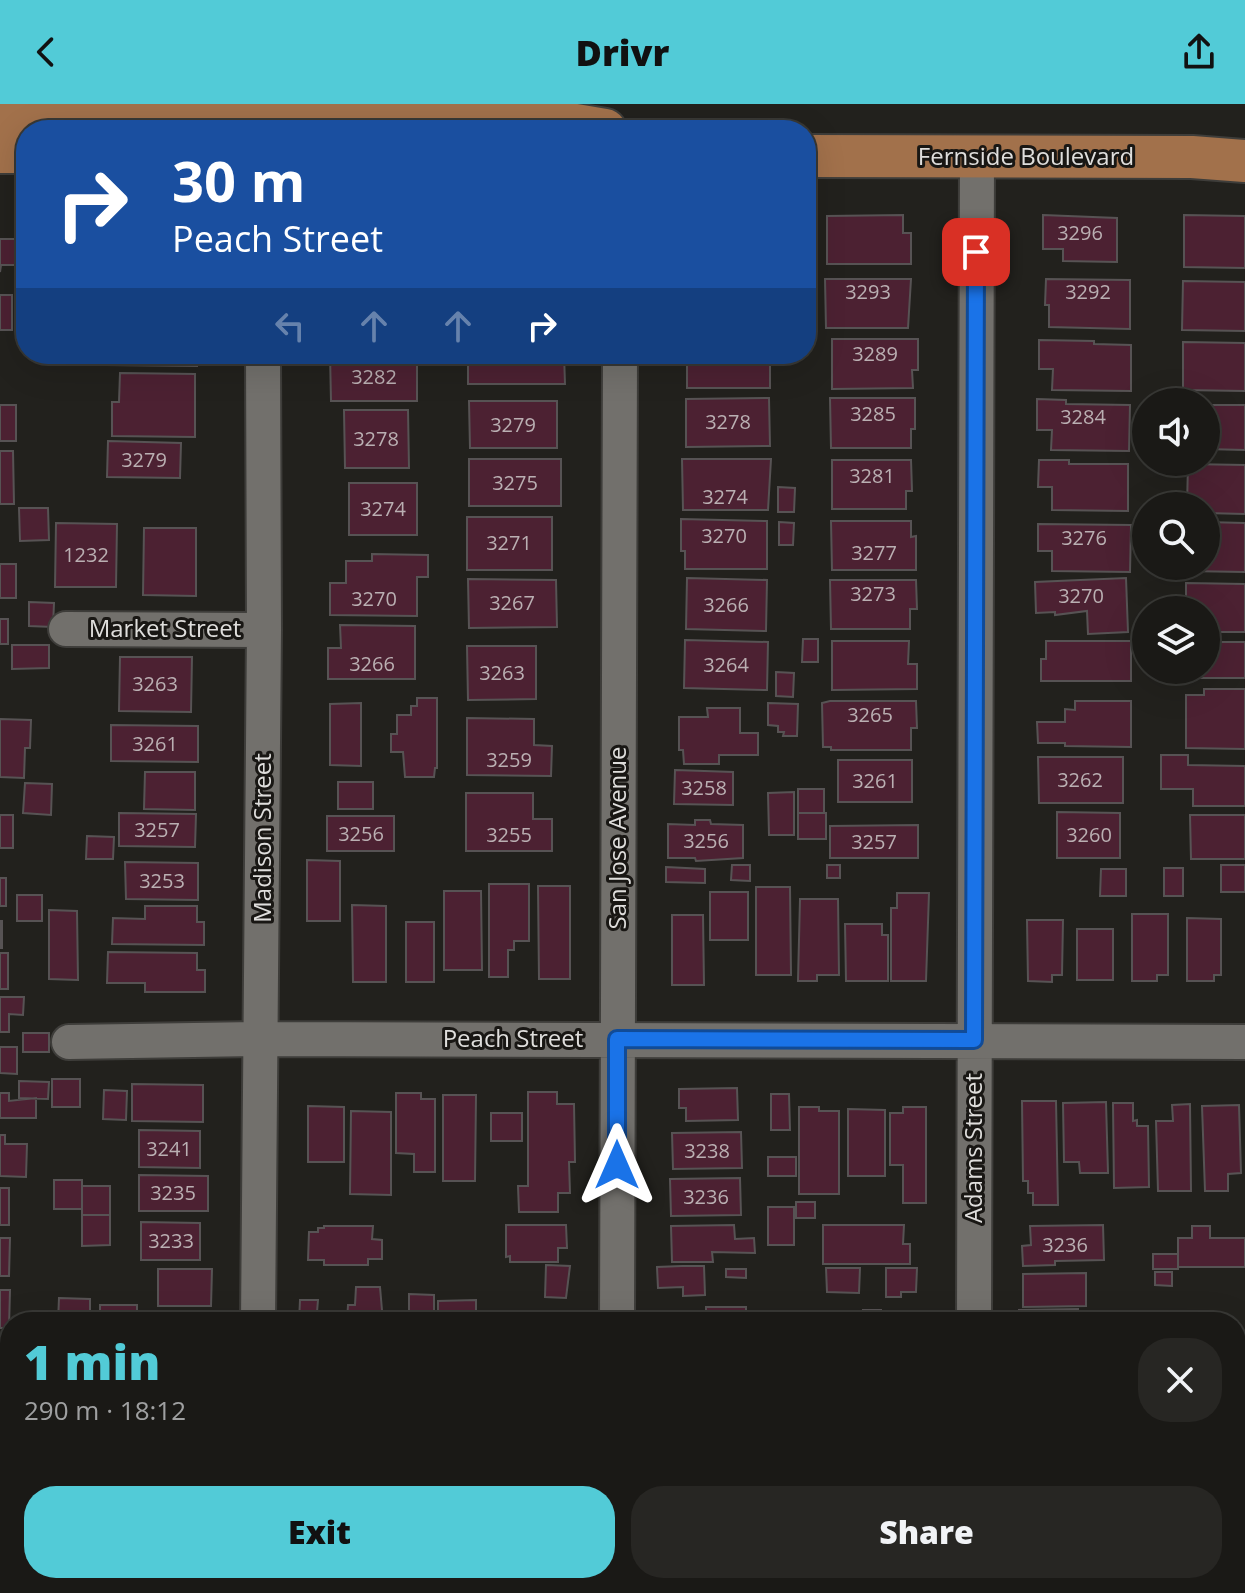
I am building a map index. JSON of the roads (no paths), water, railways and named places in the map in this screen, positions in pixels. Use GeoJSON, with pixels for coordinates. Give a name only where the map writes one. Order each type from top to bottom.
{"type":"FeatureCollection","features":[{"type":"Feature","properties":{"kind":"main road"},"geometry":{"type":"LineString","coordinates":[[0,115],[279,120]]}},
{"type":"Feature","properties":{"kind":"main road"},"geometry":{"type":"LineString","coordinates":[[479,120],[523,116],[546,120]]}},
{"type":"Feature","properties":{"kind":"main road","name":"Fernside Boulevard"},"geometry":{"type":"LineString","coordinates":[[816,133],[1245,138]]}},
{"type":"Feature","properties":{"kind":"main road","name":"Fernside Boulevard"},"geometry":{"type":"LineString","coordinates":[[816,156],[1192,157],[1245,161]]}},
{"type":"Feature","properties":{"kind":"street","name":"Adams Street"},"geometry":{"type":"LineString","coordinates":[[974,1312],[977,157]]}},
{"type":"Feature","properties":{"kind":"street","name":"Madison Street"},"geometry":{"type":"LineString","coordinates":[[258,1312],[262,1039],[263,364]]}},
{"type":"Feature","properties":{"kind":"street","name":"San Jose Avenue"},"geometry":{"type":"LineString","coordinates":[[617,1312],[620,364]]}},
{"type":"Feature","properties":{"kind":"street","name":"Market Street"},"geometry":{"type":"LineString","coordinates":[[66,629],[264,630]]}},
{"type":"Feature","properties":{"kind":"street","name":"Peach Street"},"geometry":{"type":"LineString","coordinates":[[69,1042],[617,1039],[1245,1042]]}}]}
